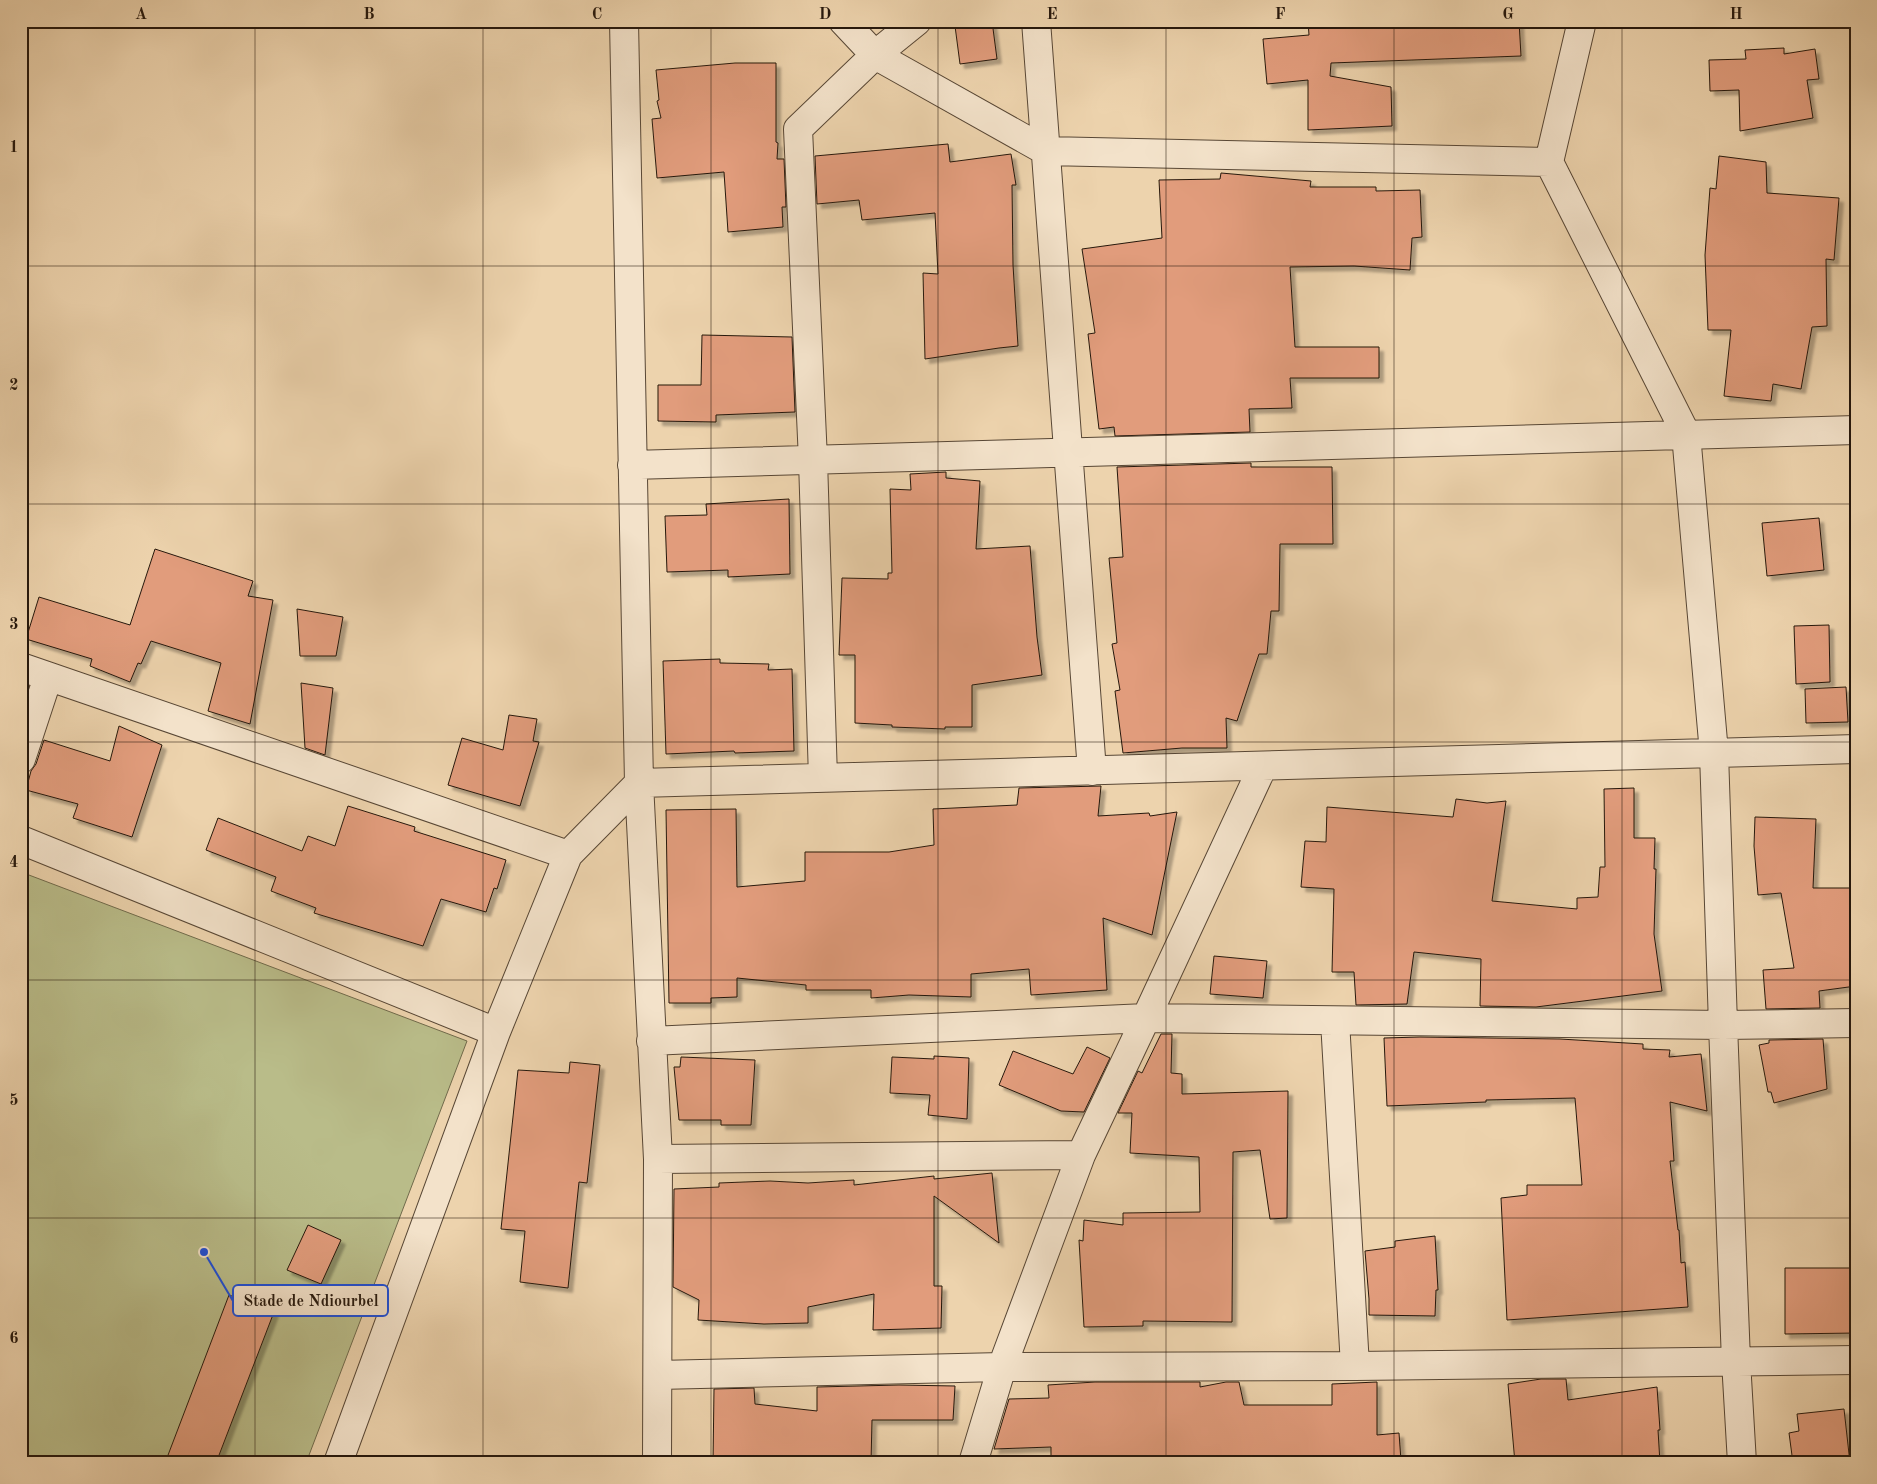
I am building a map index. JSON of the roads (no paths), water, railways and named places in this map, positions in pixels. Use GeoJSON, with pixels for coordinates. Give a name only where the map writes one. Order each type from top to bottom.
{"type":"FeatureCollection","features":[{"type":"Feature","properties":{"kind":"street"},"geometry":{"type":"LineString","coordinates":[[624,21],[639,783],[658,1159],[657,1463]]}},
{"type":"Feature","properties":{"kind":"street"},"geometry":{"type":"LineString","coordinates":[[843,21],[874,55],[1046,151],[1549,162]]}},
{"type":"Feature","properties":{"kind":"street"},"geometry":{"type":"LineString","coordinates":[[823,778],[813,460],[798,129],[874,55],[917,21]]}},
{"type":"Feature","properties":{"kind":"street"},"geometry":{"type":"LineString","coordinates":[[1036,21],[1092,771]]}},
{"type":"Feature","properties":{"kind":"street"},"geometry":{"type":"LineString","coordinates":[[1582,21],[1549,162],[1686,434],[1714,753],[1736,1361],[1742,1463]]}},
{"type":"Feature","properties":{"kind":"street"},"geometry":{"type":"LineString","coordinates":[[632,465],[1856,430]]}},
{"type":"Feature","properties":{"kind":"street"},"geometry":{"type":"LineString","coordinates":[[21,667],[568,855]]}},
{"type":"Feature","properties":{"kind":"street"},"geometry":{"type":"LineString","coordinates":[[21,759],[48,677]]}},
{"type":"Feature","properties":{"kind":"street"},"geometry":{"type":"LineString","coordinates":[[338,1463],[496,1032],[568,855],[639,783],[1856,749]]}},
{"type":"Feature","properties":{"kind":"street"},"geometry":{"type":"LineString","coordinates":[[973,1463],[1002,1368],[1081,1155],[1264,766]]}},
{"type":"Feature","properties":{"kind":"street"},"geometry":{"type":"LineString","coordinates":[[21,840],[496,1032]]}},
{"type":"Feature","properties":{"kind":"street"},"geometry":{"type":"LineString","coordinates":[[651,1041],[1146,1018],[1723,1026],[1856,1023]]}},
{"type":"Feature","properties":{"kind":"street"},"geometry":{"type":"LineString","coordinates":[[1335,1021],[1354,1366]]}},
{"type":"Feature","properties":{"kind":"street"},"geometry":{"type":"LineString","coordinates":[[658,1159],[1081,1155]]}},
{"type":"Feature","properties":{"kind":"street"},"geometry":{"type":"LineString","coordinates":[[658,1375],[1002,1368],[1856,1360]]}},
{"type":"Feature","properties":{"kind":"place","name":"Stade de Ndiourbel"},"geometry":{"type":"Point","coordinates":[204,1252]}}]}
